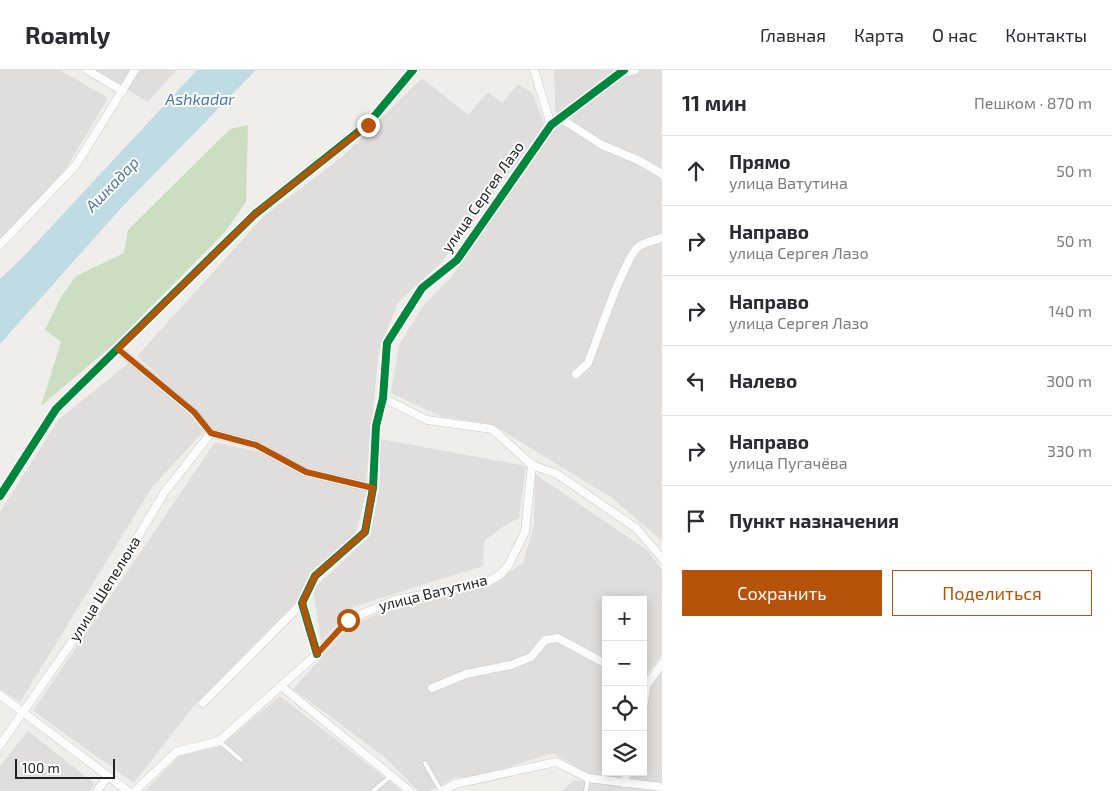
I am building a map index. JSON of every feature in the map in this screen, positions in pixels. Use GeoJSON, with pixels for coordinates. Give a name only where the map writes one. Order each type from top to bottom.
{"type":"FeatureCollection","features":[{"type":"Feature","properties":{"kind":"street"},"geometry":{"type":"LineString","coordinates":[[87,70],[123,91]]}},
{"type":"Feature","properties":{"kind":"street"},"geometry":{"type":"LineString","coordinates":[[0,245],[76,165],[136,70]]}},
{"type":"Feature","properties":{"kind":"street"},"geometry":{"type":"LineString","coordinates":[[0,496],[56,409],[255,214],[368,125],[413,70]]}},
{"type":"Feature","properties":{"kind":"street"},"geometry":{"type":"LineString","coordinates":[[534,70],[551,125]]}},
{"type":"Feature","properties":{"kind":"street","name":"улица Сергея Лазо"},"geometry":{"type":"LineString","coordinates":[[203,703],[302,603],[315,576],[365,532],[373,488],[376,426],[383,398],[388,343],[422,288],[457,260],[551,125],[623,71],[635,70]]}},
{"type":"Feature","properties":{"kind":"street"},"geometry":{"type":"LineString","coordinates":[[560,118],[602,146],[640,161],[662,174]]}},
{"type":"Feature","properties":{"kind":"street"},"geometry":{"type":"LineString","coordinates":[[576,374],[588,363],[627,266],[636,249],[650,241],[662,238]]}},
{"type":"Feature","properties":{"kind":"street"},"geometry":{"type":"LineString","coordinates":[[118,349],[194,412],[211,433],[256,445],[306,472],[373,488]]}},
{"type":"Feature","properties":{"kind":"street"},"geometry":{"type":"LineString","coordinates":[[383,398],[427,420],[492,429],[532,465],[557,474],[636,528],[662,558]]}},
{"type":"Feature","properties":{"kind":"street","name":"улица Шепелюка"},"geometry":{"type":"LineString","coordinates":[[0,746],[95,609],[164,493],[211,433]]}},
{"type":"Feature","properties":{"kind":"street","name":"улица Ватутина"},"geometry":{"type":"LineString","coordinates":[[135,791],[176,752],[219,741],[317,654],[348,620],[394,600],[486,583],[501,574],[508,566],[525,532],[532,465]]}},
{"type":"Feature","properties":{"kind":"street"},"geometry":{"type":"LineString","coordinates":[[302,603],[317,654]]}},
{"type":"Feature","properties":{"kind":"street"},"geometry":{"type":"LineString","coordinates":[[432,688],[466,674],[511,665],[530,657],[545,640],[558,638],[602,662]]}},
{"type":"Feature","properties":{"kind":"street"},"geometry":{"type":"LineString","coordinates":[[647,681],[662,664]]}},
{"type":"Feature","properties":{"kind":"street"},"geometry":{"type":"LineString","coordinates":[[281,686],[410,791]]}},
{"type":"Feature","properties":{"kind":"street"},"geometry":{"type":"LineString","coordinates":[[0,695],[24,711],[128,791]]}},
{"type":"Feature","properties":{"kind":"street"},"geometry":{"type":"LineString","coordinates":[[441,791],[455,784],[556,762],[588,778],[662,787]]}},
{"type":"Feature","properties":{"kind":"street"},"geometry":{"type":"LineString","coordinates":[[96,791],[108,776]]}},
{"type":"Feature","properties":{"kind":"street"},"geometry":{"type":"LineString","coordinates":[[624,782],[626,776]]}},
{"type":"Feature","properties":{"kind":"lane"},"geometry":{"type":"LineString","coordinates":[[219,741],[241,760]]}},
{"type":"Feature","properties":{"kind":"lane"},"geometry":{"type":"LineString","coordinates":[[425,763],[441,791]]}},
{"type":"Feature","properties":{"kind":"lane"},"geometry":{"type":"LineString","coordinates":[[373,791],[391,776]]}},
{"type":"Feature","properties":{"kind":"lane"},"geometry":{"type":"LineString","coordinates":[[586,791],[588,778]]}},
{"type":"Feature","properties":{"kind":"shaded area"},"geometry":{"type":"Polygon","coordinates":[[[0,70],[60,70],[108,98],[58,182],[0,243],[0,70]]]}},
{"type":"Feature","properties":{"kind":"shaded area"},"geometry":{"type":"Polygon","coordinates":[[[94,70],[176,70],[148,102],[94,70]]]}},
{"type":"Feature","properties":{"kind":"shaded area"},"geometry":{"type":"Polygon","coordinates":[[[554,70],[662,70],[662,541],[611,497],[491,424],[443,417],[391,393],[399,345],[423,306],[452,276],[556,124],[554,70]]]}},
{"type":"Feature","properties":{"kind":"shaded area"},"geometry":{"type":"Polygon","coordinates":[[[422,78],[468,115],[488,92],[502,103],[518,84],[533,94],[545,126],[440,264],[399,301],[379,350],[366,482],[306,467],[253,440],[212,430],[193,408],[137,356],[264,216],[342,157],[422,78]]]}},
{"type":"Feature","properties":{"kind":"shaded area"},"geometry":{"type":"Polygon","coordinates":[[[130,362],[190,415],[203,432],[152,487],[20,702],[0,689],[0,512],[59,419],[130,362]]]}},
{"type":"Feature","properties":{"kind":"shaded area"},"geometry":{"type":"Polygon","coordinates":[[[380,439],[526,466],[519,518],[504,526],[484,541],[483,566],[355,606],[321,641],[313,589],[369,537],[380,486],[380,439]]]}},
{"type":"Feature","properties":{"kind":"shaded area"},"geometry":{"type":"Polygon","coordinates":[[[215,442],[259,452],[305,477],[367,490],[356,533],[308,581],[296,602],[192,708],[134,783],[33,711],[215,442]]]}},
{"type":"Feature","properties":{"kind":"shaded area"},"geometry":{"type":"Polygon","coordinates":[[[535,474],[647,550],[662,570],[662,655],[647,674],[647,596],[602,596],[602,776],[620,776],[619,779],[591,776],[553,753],[476,777],[456,777],[429,791],[418,791],[386,758],[293,689],[351,625],[415,599],[486,588],[523,563],[534,525],[535,474]]]}},
{"type":"Feature","properties":{"kind":"shaded area"},"geometry":{"type":"Polygon","coordinates":[[[662,671],[662,785],[630,782],[632,776],[647,776],[647,708],[650,687],[662,671]]]}},
{"type":"Feature","properties":{"kind":"shaded area"},"geometry":{"type":"Polygon","coordinates":[[[280,696],[402,791],[145,791],[179,756],[220,746],[280,696]]]}},
{"type":"Feature","properties":{"kind":"shaded area"},"geometry":{"type":"Polygon","coordinates":[[[28,731],[95,784],[89,791],[0,791],[0,766],[28,731]]]}},
{"type":"Feature","properties":{"kind":"shaded area"},"geometry":{"type":"Polygon","coordinates":[[[574,780],[662,791],[562,791],[574,780]]]}},
{"type":"Feature","properties":{"kind":"green space"},"geometry":{"type":"Polygon","coordinates":[[[248,125],[246,202],[225,232],[113,345],[41,406],[61,342],[45,330],[61,297],[76,276],[124,253],[128,230],[230,129],[248,125]]]}},
{"type":"Feature","properties":{"kind":"water","name":"Ashkadar"},"geometry":{"type":"Polygon","coordinates":[[[197,70],[256,70],[121,208],[0,344],[0,279],[25,255],[197,70]]]}},
{"type":"Feature","properties":{"kind":"cycle path"},"geometry":{"type":"LineString","coordinates":[[0,496],[56,409],[255,214],[367,125],[413,70]]}},
{"type":"Feature","properties":{"kind":"cycle path"},"geometry":{"type":"LineString","coordinates":[[317,654],[302,603],[315,576],[365,532],[373,488],[376,426],[383,398],[387,343],[422,288],[457,260],[551,125],[624,70]]}},
{"type":"Feature","properties":{"kind":"route"},"geometry":{"type":"LineString","coordinates":[[348,620],[317,654],[302,603],[315,576],[365,532],[373,488],[306,472],[256,445],[211,433],[194,412],[118,349],[255,214],[368,125]]}},
{"type":"Feature","properties":{"kind":"water label","name":"Ашкадар"},"geometry":{"type":"Point","coordinates":[112,184]}}]}
